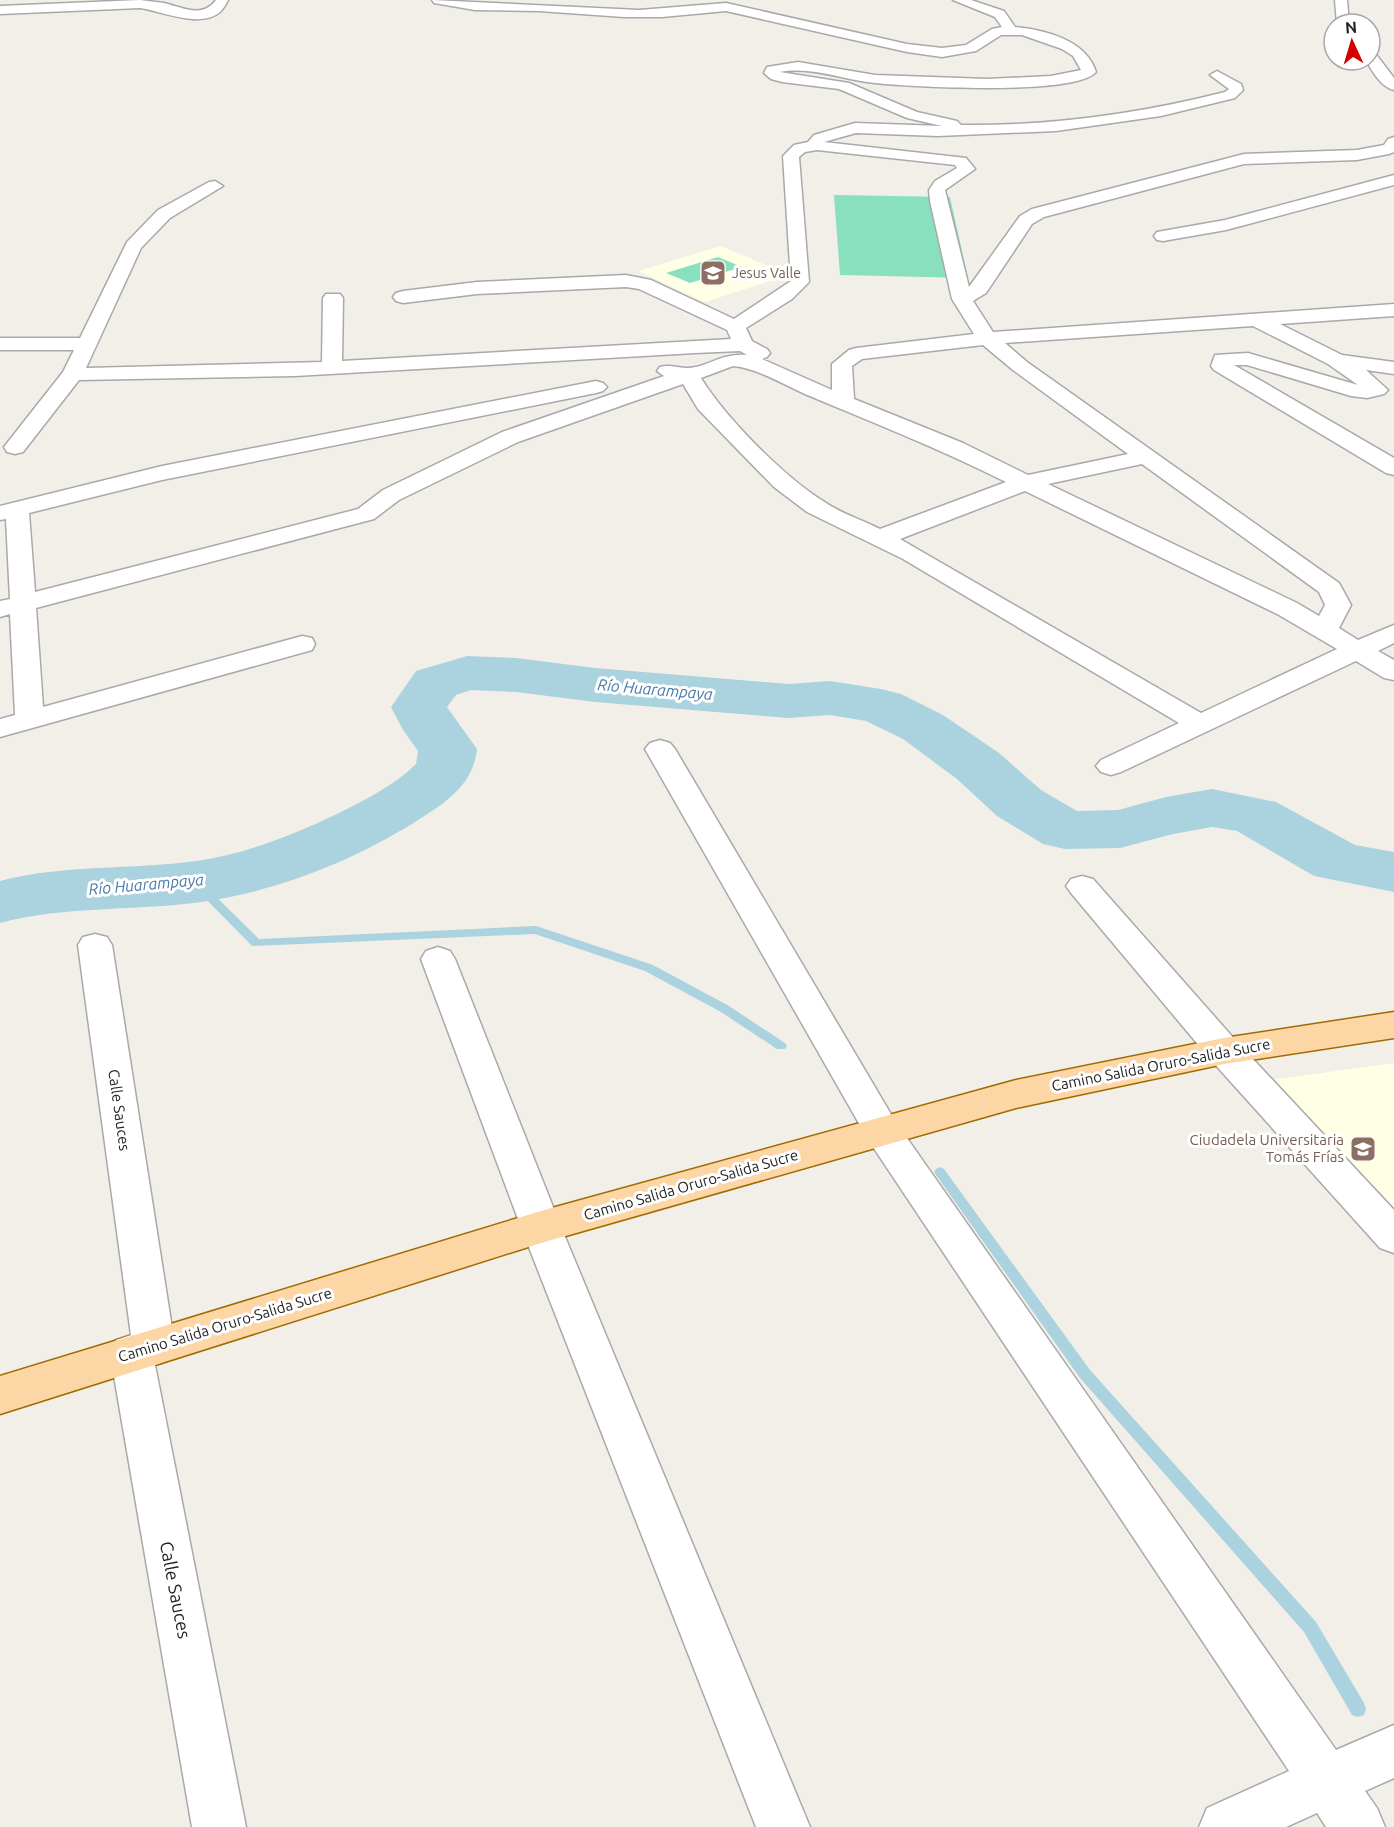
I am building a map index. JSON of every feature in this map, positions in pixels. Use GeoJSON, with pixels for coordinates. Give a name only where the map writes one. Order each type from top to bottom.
{"type":"FeatureCollection","features":[{"type":"Feature","properties":{"kind":"main road","name":"Camino Salida Oruro-Salida Sucre"},"geometry":{"type":"LineString","coordinates":[[0,1395],[542,1227],[1016,1094],[1224,1051],[1394,1025]]}},
{"type":"Feature","properties":{"kind":"street"},"geometry":{"type":"LineString","coordinates":[[0,10],[140,4],[163,7],[176,13],[202,15],[211,13],[222,0]]}},
{"type":"Feature","properties":{"kind":"street"},"geometry":{"type":"LineString","coordinates":[[438,0],[472,6],[541,7],[636,14],[667,13],[698,6],[726,7],[907,48],[935,52],[968,49],[979,45],[993,33],[1010,30],[1036,34],[1077,52],[1085,59],[1089,72],[1084,75],[1063,79],[988,83],[875,79],[810,67],[780,67],[772,70],[771,73],[775,77],[843,85],[909,114],[946,122],[955,128],[950,130]]}},
{"type":"Feature","properties":{"kind":"street"},"geometry":{"type":"LineString","coordinates":[[960,0],[1000,14],[1010,30]]}},
{"type":"Feature","properties":{"kind":"street"},"geometry":{"type":"LineString","coordinates":[[1380,72],[1394,86]]}},
{"type":"Feature","properties":{"kind":"street"},"geometry":{"type":"LineString","coordinates":[[817,145],[815,141],[819,138],[855,128],[1021,129],[1117,120],[1157,113],[1230,94],[1236,90],[1236,87],[1217,75]]}},
{"type":"Feature","properties":{"kind":"street"},"geometry":{"type":"LineString","coordinates":[[962,299],[979,289],[1026,220],[1038,213],[1244,159],[1357,155],[1389,149],[1394,142]]}},
{"type":"Feature","properties":{"kind":"street"},"geometry":{"type":"LineString","coordinates":[[740,336],[747,317],[791,292],[800,282],[791,156],[800,148],[817,145],[960,161],[967,169],[940,185],[937,190],[962,299],[987,338],[1020,366],[1330,588],[1338,605],[1324,631]]}},
{"type":"Feature","properties":{"kind":"street"},"geometry":{"type":"LineString","coordinates":[[1162,236],[1226,225],[1394,180]]}},
{"type":"Feature","properties":{"kind":"street"},"geometry":{"type":"LineString","coordinates":[[15,447],[73,374],[133,246],[164,214],[215,186]]}},
{"type":"Feature","properties":{"kind":"street"},"geometry":{"type":"LineString","coordinates":[[403,297],[477,288],[626,281],[644,284],[740,336],[771,359],[1288,609],[1394,672]]}},
{"type":"Feature","properties":{"kind":"street"},"geometry":{"type":"LineString","coordinates":[[332,368],[333,298]]}},
{"type":"Feature","properties":{"kind":"street"},"geometry":{"type":"LineString","coordinates":[[843,394],[842,364],[856,354],[987,338],[1394,310]]}},
{"type":"Feature","properties":{"kind":"street"},"geometry":{"type":"LineString","coordinates":[[1255,319],[1370,382],[1377,390],[1367,392],[1352,390],[1248,358],[1222,359],[1221,366],[1394,468]]}},
{"type":"Feature","properties":{"kind":"street"},"geometry":{"type":"LineString","coordinates":[[73,374],[176,374],[332,368],[630,349],[740,336]]}},
{"type":"Feature","properties":{"kind":"street"},"geometry":{"type":"LineString","coordinates":[[0,344],[87,344]]}},
{"type":"Feature","properties":{"kind":"street"},"geometry":{"type":"LineString","coordinates":[[11,606],[366,514],[391,495],[510,437],[731,360],[750,361],[843,394]]}},
{"type":"Feature","properties":{"kind":"street"},"geometry":{"type":"LineString","coordinates":[[1332,360],[1394,368]]}},
{"type":"Feature","properties":{"kind":"street"},"geometry":{"type":"LineString","coordinates":[[30,719],[11,606],[9,510],[162,473],[578,392],[640,374],[662,370],[688,374]]}},
{"type":"Feature","properties":{"kind":"street"},"geometry":{"type":"LineString","coordinates":[[688,374],[706,405],[782,482],[815,507],[912,554],[1200,724]]}},
{"type":"Feature","properties":{"kind":"street"},"geometry":{"type":"LineString","coordinates":[[880,538],[1026,482],[1148,456]]}},
{"type":"Feature","properties":{"kind":"street"},"geometry":{"type":"LineString","coordinates":[[1111,766],[1394,633]]}},
{"type":"Feature","properties":{"kind":"street"},"geometry":{"type":"LineString","coordinates":[[0,728],[302,644]]}},
{"type":"Feature","properties":{"kind":"street"},"geometry":{"type":"LineString","coordinates":[[660,749],[882,1131],[1329,1781],[1358,1827]]}},
{"type":"Feature","properties":{"kind":"street"},"geometry":{"type":"LineString","coordinates":[[1082,886],[1224,1051],[1394,1238]]}},
{"type":"Feature","properties":{"kind":"street","name":"Calle Sauces"},"geometry":{"type":"LineString","coordinates":[[95,945],[143,1350],[219,1827]]}},
{"type":"Feature","properties":{"kind":"street"},"geometry":{"type":"LineString","coordinates":[[438,959],[542,1227],[783,1827]]}},
{"type":"Feature","properties":{"kind":"street"},"geometry":{"type":"LineString","coordinates":[[1226,1827],[1394,1751]]}},
{"type":"Feature","properties":{"kind":"shaded area","name":"Jesus Valle"},"geometry":{"type":"Polygon","coordinates":[[[721,246],[789,275],[705,302],[638,271],[721,246]]]}},
{"type":"Feature","properties":{"kind":"shaded area","name":"Ciudadela Universitaria Tomás Frías"},"geometry":{"type":"Polygon","coordinates":[[[1394,1063],[1394,1219],[1270,1080],[1394,1063]]]}},
{"type":"Feature","properties":{"kind":"green space"},"geometry":{"type":"Polygon","coordinates":[[[834,195],[950,197],[968,278],[840,275],[834,195]]]}},
{"type":"Feature","properties":{"kind":"green space"},"geometry":{"type":"Polygon","coordinates":[[[718,257],[742,267],[690,283],[666,273],[718,257]]]}},
{"type":"Feature","properties":{"kind":"waterway","name":"Río Huarampaya"},"geometry":{"type":"LineString","coordinates":[[0,902],[73,889],[171,884],[220,878],[293,857],[362,826],[398,805],[441,773],[446,765],[448,749],[432,730],[419,707],[436,683],[467,673],[516,675],[595,685],[788,701],[830,698],[881,706],[923,727],[978,766],[1019,803],[1065,830],[1120,829],[1166,816],[1212,808],[1254,815],[1337,862],[1394,872]]}},
{"type":"Feature","properties":{"kind":"waterway"},"geometry":{"type":"LineString","coordinates":[[195,882],[256,943],[536,930],[649,968],[725,1009],[781,1046]]}},
{"type":"Feature","properties":{"kind":"waterway"},"geometry":{"type":"LineString","coordinates":[[940,1172],[1085,1374],[1310,1627],[1358,1709]]}},
{"type":"Feature","properties":{"kind":"place","name":"Jesus Valle"},"geometry":{"type":"Point","coordinates":[713,273]}},
{"type":"Feature","properties":{"kind":"place","name":"Ciudadela Universitaria Tomás Frías"},"geometry":{"type":"Point","coordinates":[1363,1149]}}]}
